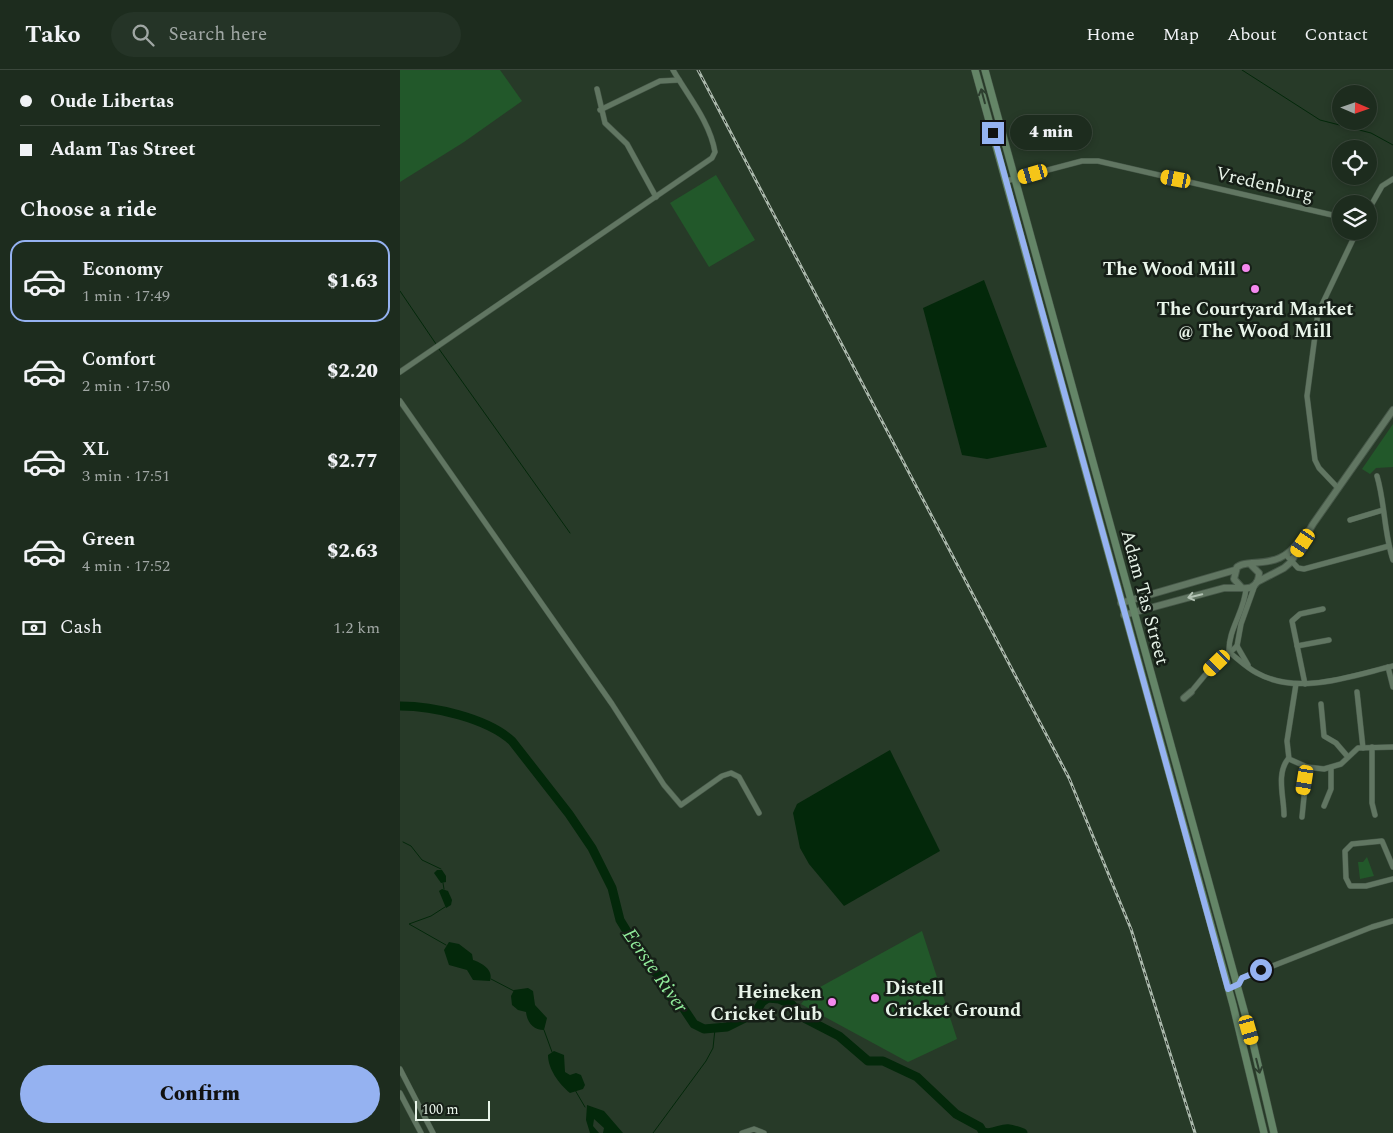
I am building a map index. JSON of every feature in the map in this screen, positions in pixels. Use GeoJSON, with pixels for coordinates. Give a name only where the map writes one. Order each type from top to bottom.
{"type":"FeatureCollection","features":[{"type":"Feature","properties":{"kind":"main road","name":"Adam Tas Street"},"geometry":{"type":"LineString","coordinates":[[976,70],[1228,989],[1264,1133]]}},
{"type":"Feature","properties":{"kind":"main road","name":"Adam Tas Street"},"geometry":{"type":"LineString","coordinates":[[985,70],[1237,985],[1274,1133]]}},
{"type":"Feature","properties":{"kind":"street"},"geometry":{"type":"LineString","coordinates":[[400,372],[712,158],[715,152],[700,116],[673,70]]}},
{"type":"Feature","properties":{"kind":"street"},"geometry":{"type":"LineString","coordinates":[[600,110],[660,81],[679,80]]}},
{"type":"Feature","properties":{"kind":"street"},"geometry":{"type":"LineString","coordinates":[[597,89],[600,110],[608,128],[627,144],[656,197]]}},
{"type":"Feature","properties":{"kind":"street","name":"Vredenburg"},"geometry":{"type":"LineString","coordinates":[[1006,182],[1082,161],[1098,161],[1332,215]]}},
{"type":"Feature","properties":{"kind":"street"},"geometry":{"type":"LineString","coordinates":[[1377,195],[1382,186],[1393,179]]}},
{"type":"Feature","properties":{"kind":"street"},"geometry":{"type":"LineString","coordinates":[[1338,488],[1319,468],[1315,460],[1307,396],[1319,309],[1353,240]]}},
{"type":"Feature","properties":{"kind":"street"},"geometry":{"type":"LineString","coordinates":[[400,401],[612,704],[664,785],[681,805],[730,772],[739,777],[758,813]]}},
{"type":"Feature","properties":{"kind":"street"},"geometry":{"type":"LineString","coordinates":[[1124,615],[1133,611],[1224,588],[1244,588],[1279,572],[1393,410]]}},
{"type":"Feature","properties":{"kind":"street"},"geometry":{"type":"LineString","coordinates":[[1377,476],[1388,546],[1393,560]]}},
{"type":"Feature","properties":{"kind":"street"},"geometry":{"type":"LineString","coordinates":[[1350,520],[1382,510]]}},
{"type":"Feature","properties":{"kind":"street"},"geometry":{"type":"LineString","coordinates":[[1121,604],[1235,570],[1241,564],[1289,559],[1300,568],[1306,569],[1388,546]]}},
{"type":"Feature","properties":{"kind":"street"},"geometry":{"type":"LineString","coordinates":[[1250,564],[1258,573],[1256,584],[1241,624],[1237,646],[1250,668]]}},
{"type":"Feature","properties":{"kind":"street"},"geometry":{"type":"LineString","coordinates":[[1235,570],[1234,579],[1244,588]]}},
{"type":"Feature","properties":{"kind":"street"},"geometry":{"type":"LineString","coordinates":[[1229,652],[1231,633],[1243,606],[1244,588]]}},
{"type":"Feature","properties":{"kind":"street"},"geometry":{"type":"LineString","coordinates":[[1305,684],[1292,621],[1296,616],[1323,609]]}},
{"type":"Feature","properties":{"kind":"street"},"geometry":{"type":"LineString","coordinates":[[1297,646],[1329,640]]}},
{"type":"Feature","properties":{"kind":"street"},"geometry":{"type":"LineString","coordinates":[[1184,698],[1237,646]]}},
{"type":"Feature","properties":{"kind":"street"},"geometry":{"type":"LineString","coordinates":[[1229,652],[1250,668],[1274,681],[1296,684],[1305,684],[1391,666],[1393,687]]}},
{"type":"Feature","properties":{"kind":"street"},"geometry":{"type":"LineString","coordinates":[[1284,815],[1281,776],[1284,764],[1288,759],[1287,741],[1296,684]]}},
{"type":"Feature","properties":{"kind":"street"},"geometry":{"type":"LineString","coordinates":[[1357,692],[1363,748]]}},
{"type":"Feature","properties":{"kind":"street"},"geometry":{"type":"LineString","coordinates":[[1321,704],[1324,736],[1336,743],[1348,757]]}},
{"type":"Feature","properties":{"kind":"street"},"geometry":{"type":"LineString","coordinates":[[1372,747],[1372,803],[1375,815]]}},
{"type":"Feature","properties":{"kind":"street"},"geometry":{"type":"LineString","coordinates":[[1288,759],[1307,767],[1322,770],[1342,764],[1356,749],[1393,747]]}},
{"type":"Feature","properties":{"kind":"street"},"geometry":{"type":"LineString","coordinates":[[1302,817],[1307,767]]}},
{"type":"Feature","properties":{"kind":"street"},"geometry":{"type":"LineString","coordinates":[[1324,806],[1331,789],[1331,768]]}},
{"type":"Feature","properties":{"kind":"street"},"geometry":{"type":"LineString","coordinates":[[1393,867],[1382,841],[1352,844],[1345,851],[1346,878],[1350,886],[1366,886],[1393,879]]}},
{"type":"Feature","properties":{"kind":"street"},"geometry":{"type":"LineString","coordinates":[[1228,989],[1237,985],[1242,978],[1261,970],[1372,927],[1393,921]]}},
{"type":"Feature","properties":{"kind":"street"},"geometry":{"type":"LineString","coordinates":[[1225,979],[1234,976],[1242,978]]}},
{"type":"Feature","properties":{"kind":"street"},"geometry":{"type":"LineString","coordinates":[[400,1069],[433,1133]]}},
{"type":"Feature","properties":{"kind":"street"},"geometry":{"type":"LineString","coordinates":[[400,1093],[421,1133]]}},
{"type":"Feature","properties":{"kind":"street"},"geometry":{"type":"LineString","coordinates":[[742,1133],[754,1128],[764,1133]]}},
{"type":"Feature","properties":{"kind":"shaded area"},"geometry":{"type":"Polygon","coordinates":[[[400,70],[500,70],[522,101],[464,142],[400,182],[400,70]]]}},
{"type":"Feature","properties":{"kind":"shaded area"},"geometry":{"type":"Polygon","coordinates":[[[716,175],[755,240],[709,267],[670,203],[716,175]]]}},
{"type":"Feature","properties":{"kind":"shaded area"},"geometry":{"type":"Polygon","coordinates":[[[984,280],[1047,447],[987,459],[962,455],[923,308],[984,280]]]}},
{"type":"Feature","properties":{"kind":"shaded area"},"geometry":{"type":"Polygon","coordinates":[[[1393,424],[1393,467],[1376,468],[1370,474],[1362,469],[1393,424]]]}},
{"type":"Feature","properties":{"kind":"shaded area"},"geometry":{"type":"Polygon","coordinates":[[[890,750],[940,851],[844,906],[809,864],[800,848],[793,813],[797,804],[890,750]]]}},
{"type":"Feature","properties":{"kind":"shaded area"},"geometry":{"type":"Polygon","coordinates":[[[1367,857],[1374,876],[1360,879],[1358,862],[1363,862],[1367,857]]]}},
{"type":"Feature","properties":{"kind":"shaded area"},"geometry":{"type":"Polygon","coordinates":[[[437,870],[442,870],[446,876],[446,882],[441,883],[434,873],[437,870]]]}},
{"type":"Feature","properties":{"kind":"shaded area"},"geometry":{"type":"Polygon","coordinates":[[[442,889],[448,891],[452,900],[451,905],[446,908],[439,891],[442,889]]]}},
{"type":"Feature","properties":{"kind":"shaded area","name":"Distell Cricket Ground"},"geometry":{"type":"Polygon","coordinates":[[[922,931],[957,1039],[908,1062],[801,1004],[811,992],[922,931]]]}},
{"type":"Feature","properties":{"kind":"shaded area"},"geometry":{"type":"Polygon","coordinates":[[[449,942],[459,944],[472,954],[473,960],[489,970],[490,981],[473,980],[467,970],[449,965],[444,950],[449,942]]]}},
{"type":"Feature","properties":{"kind":"shaded area"},"geometry":{"type":"Polygon","coordinates":[[[528,988],[533,991],[535,1005],[547,1018],[544,1030],[534,1027],[529,1022],[526,1012],[518,1010],[512,1005],[511,996],[514,990],[528,988]]]}},
{"type":"Feature","properties":{"kind":"shaded area"},"geometry":{"type":"Polygon","coordinates":[[[554,1051],[564,1055],[565,1072],[570,1075],[576,1073],[581,1075],[585,1085],[583,1089],[570,1093],[558,1081],[548,1060],[548,1055],[554,1051]]]}},
{"type":"Feature","properties":{"kind":"shaded area"},"geometry":{"type":"Polygon","coordinates":[[[587,1105],[604,1111],[623,1133],[603,1133],[604,1128],[594,1119],[593,1126],[599,1133],[590,1133],[586,1120],[587,1105]]]}},
{"type":"Feature","properties":{"kind":"waterway"},"geometry":{"type":"LineString","coordinates":[[1242,70],[1320,120],[1371,133],[1393,145]]}},
{"type":"Feature","properties":{"kind":"waterway"},"geometry":{"type":"LineString","coordinates":[[400,291],[436,344]]}},
{"type":"Feature","properties":{"kind":"waterway"},"geometry":{"type":"LineString","coordinates":[[439,349],[570,533]]}},
{"type":"Feature","properties":{"kind":"waterway","name":"Eerste River"},"geometry":{"type":"LineString","coordinates":[[400,706],[428,708],[459,715],[489,726],[512,741],[569,814],[592,848],[612,888],[620,920],[648,966],[661,977],[669,996],[680,1003],[694,1024],[704,1029],[727,1027],[755,1013],[762,1002],[768,998],[779,999],[791,1004],[806,1019],[839,1036],[868,1061],[883,1061],[917,1077],[956,1114],[980,1127],[983,1132],[988,1133],[1008,1129],[1023,1133]]}},
{"type":"Feature","properties":{"kind":"waterway"},"geometry":{"type":"LineString","coordinates":[[403,842],[411,846],[422,860],[441,869]]}},
{"type":"Feature","properties":{"kind":"waterway"},"geometry":{"type":"LineString","coordinates":[[443,883],[444,889]]}},
{"type":"Feature","properties":{"kind":"waterway"},"geometry":{"type":"LineString","coordinates":[[445,907],[431,916],[409,924],[446,945]]}},
{"type":"Feature","properties":{"kind":"waterway"},"geometry":{"type":"LineString","coordinates":[[491,979],[514,991]]}},
{"type":"Feature","properties":{"kind":"waterway"},"geometry":{"type":"LineString","coordinates":[[653,1133],[706,1061],[713,1048],[715,1029]]}},
{"type":"Feature","properties":{"kind":"waterway"},"geometry":{"type":"LineString","coordinates":[[544,1030],[552,1052]]}},
{"type":"Feature","properties":{"kind":"waterway"},"geometry":{"type":"LineString","coordinates":[[575,1090],[585,1107]]}},
{"type":"Feature","properties":{"kind":"railway"},"geometry":{"type":"LineString","coordinates":[[698,70],[1069,778],[1131,929],[1195,1133]]}},
{"type":"Feature","properties":{"kind":"place","name":"The Wood Mill"},"geometry":{"type":"Point","coordinates":[1246,268]}},
{"type":"Feature","properties":{"kind":"place","name":"The Courtyard Market @ The Wood Mill"},"geometry":{"type":"Point","coordinates":[1255,289]}},
{"type":"Feature","properties":{"kind":"place","name":"Distell Cricket Ground"},"geometry":{"type":"Point","coordinates":[875,998]}},
{"type":"Feature","properties":{"kind":"place","name":"Heineken Cricket Club"},"geometry":{"type":"Point","coordinates":[832,1002]}},
{"type":"Feature","properties":{"kind":"route"},"geometry":{"type":"LineString","coordinates":[[993,133],[1228,989],[1239,984],[1242,978],[1261,970]]}}]}
